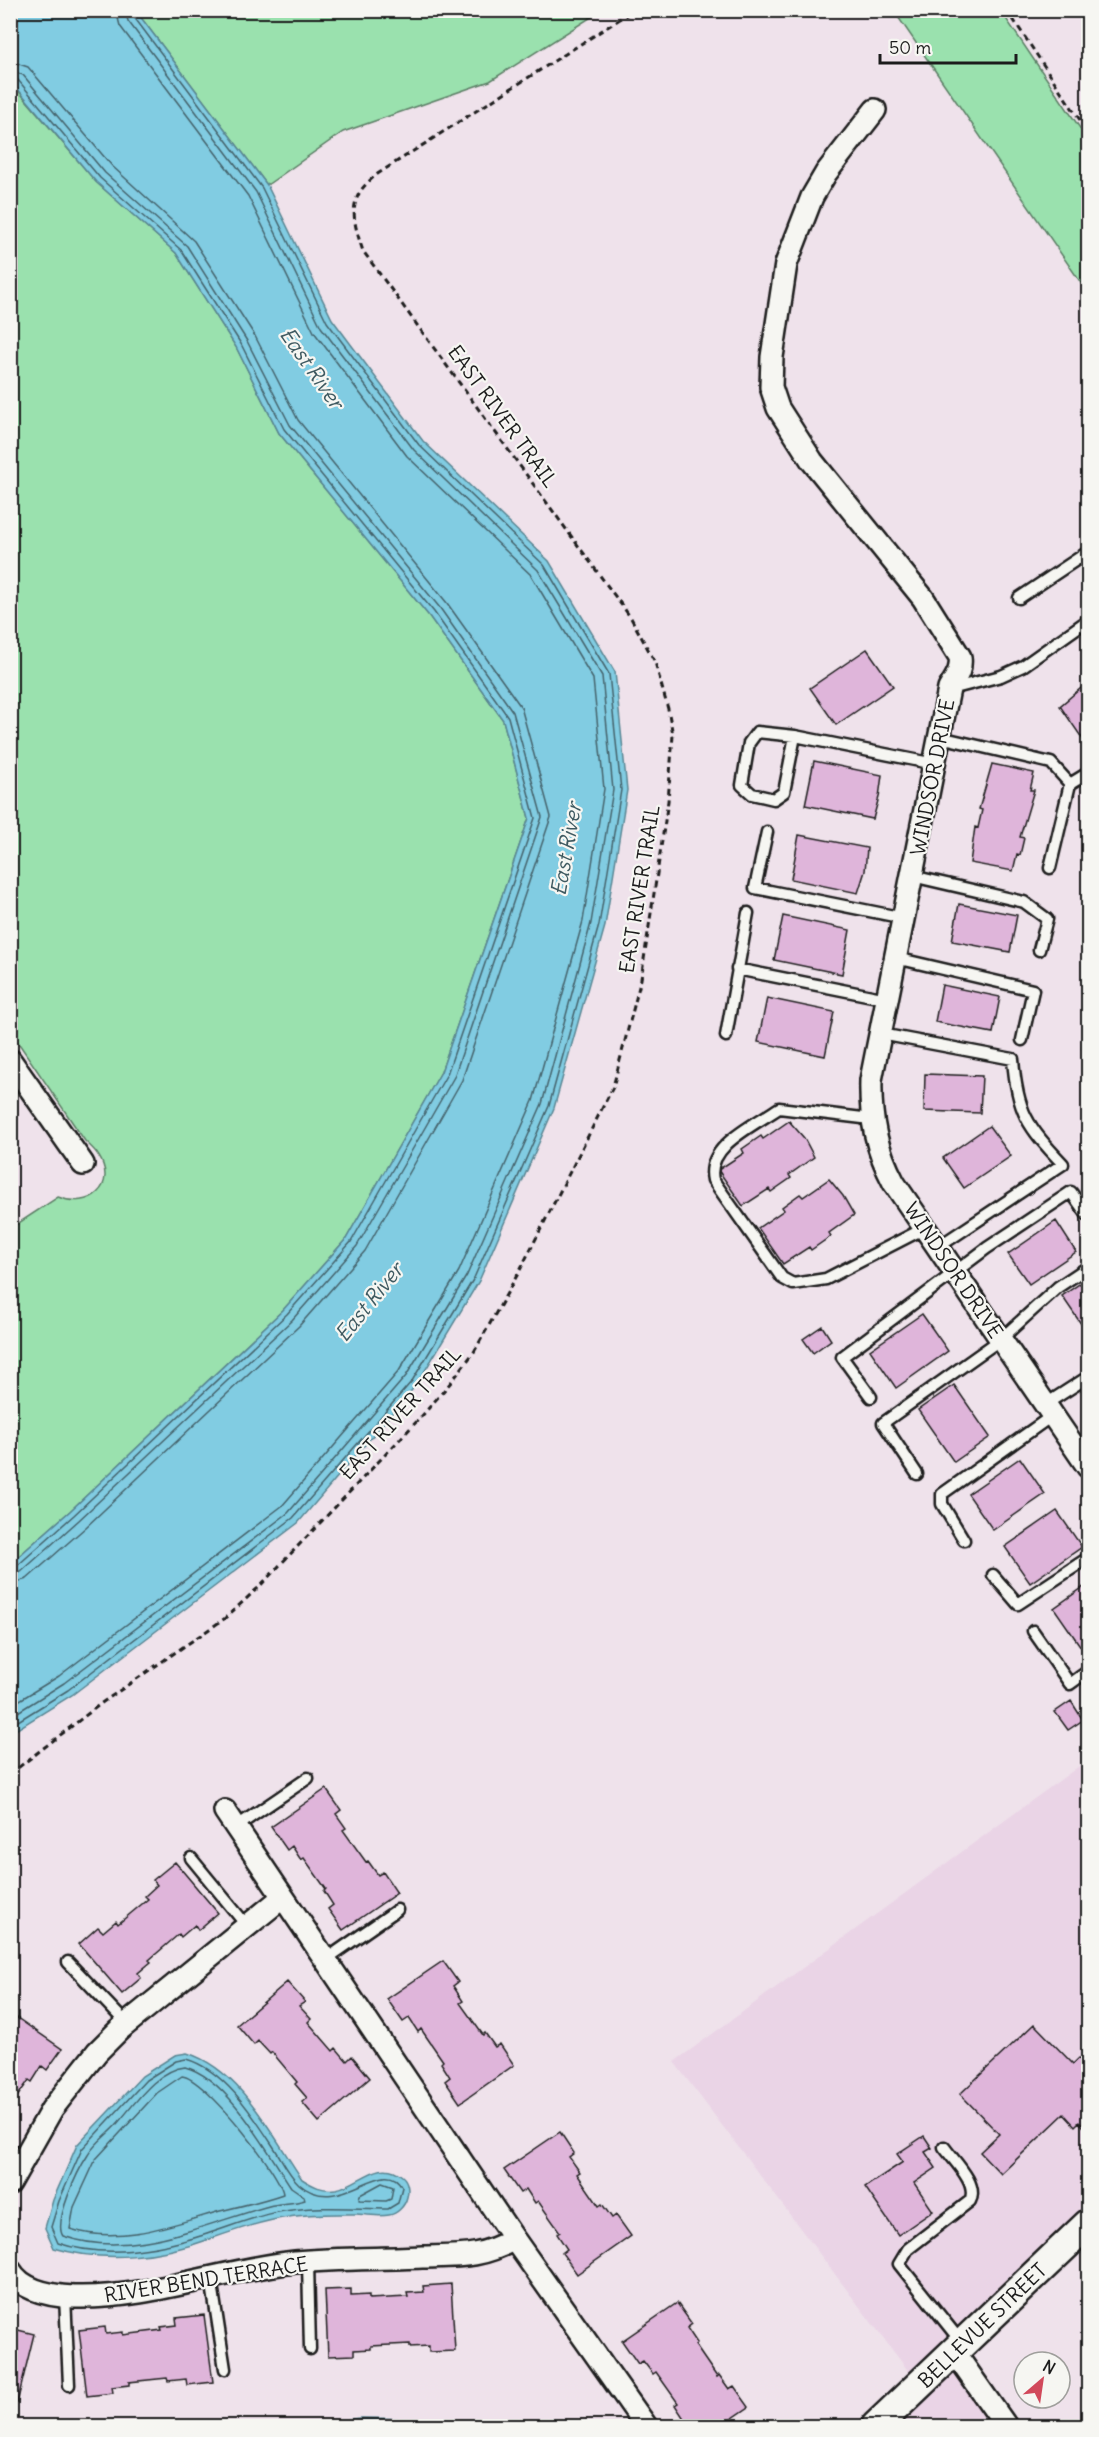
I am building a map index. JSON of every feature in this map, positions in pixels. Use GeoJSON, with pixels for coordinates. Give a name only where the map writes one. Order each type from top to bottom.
{"type":"FeatureCollection","features":[{"type":"Feature","properties":{"kind":"street","name":"WINDSOR DRIVE"},"geometry":{"type":"LineString","coordinates":[[875,110],[826,173],[812,197],[786,264],[772,357],[771,387],[778,408],[812,461],[888,558],[923,598],[949,638],[961,665],[949,689],[880,1034],[871,1080],[872,1119],[882,1159],[894,1183],[1089,1467]]}},
{"type":"Feature","properties":{"kind":"street"},"geometry":{"type":"LineString","coordinates":[[10,1060],[82,1164]]}},
{"type":"Feature","properties":{"kind":"street"},"geometry":{"type":"LineString","coordinates":[[230,1819],[514,2239],[646,2427]]}},
{"type":"Feature","properties":{"kind":"street"},"geometry":{"type":"LineString","coordinates":[[10,2183],[52,2109],[96,2052],[283,1897]]}},
{"type":"Feature","properties":{"kind":"street","name":"BELLEVUE STREET"},"geometry":{"type":"LineString","coordinates":[[876,2427],[1089,2224]]}},
{"type":"Feature","properties":{"kind":"street","name":"RIVER BEND TERRACE"},"geometry":{"type":"LineString","coordinates":[[12,2279],[40,2293],[65,2296],[128,2294],[308,2262],[464,2256],[493,2252],[514,2239]]}},
{"type":"Feature","properties":{"kind":"street"},"geometry":{"type":"LineString","coordinates":[[958,2348],[1006,2427]]}},
{"type":"Feature","properties":{"kind":"lane"},"geometry":{"type":"LineString","coordinates":[[1019,598],[1089,552]]}},
{"type":"Feature","properties":{"kind":"lane"},"geometry":{"type":"LineString","coordinates":[[949,689],[1001,676],[1023,666],[1089,620]]}},
{"type":"Feature","properties":{"kind":"lane"},"geometry":{"type":"LineString","coordinates":[[795,736],[784,792],[774,799],[745,790],[742,785],[749,743],[757,732],[795,736],[935,765]]}},
{"type":"Feature","properties":{"kind":"lane"},"geometry":{"type":"LineString","coordinates":[[940,737],[1051,763],[1070,784]]}},
{"type":"Feature","properties":{"kind":"lane"},"geometry":{"type":"LineString","coordinates":[[1050,868],[1070,784],[1089,772]]}},
{"type":"Feature","properties":{"kind":"lane"},"geometry":{"type":"LineString","coordinates":[[766,832],[755,888],[904,918]]}},
{"type":"Feature","properties":{"kind":"lane"},"geometry":{"type":"LineString","coordinates":[[912,876],[1024,902],[1047,919],[1039,950]]}},
{"type":"Feature","properties":{"kind":"lane"},"geometry":{"type":"LineString","coordinates":[[726,1036],[748,913]]}},
{"type":"Feature","properties":{"kind":"lane"},"geometry":{"type":"LineString","coordinates":[[896,958],[1033,990],[1023,1040]]}},
{"type":"Feature","properties":{"kind":"lane"},"geometry":{"type":"LineString","coordinates":[[737,969],[888,999]]}},
{"type":"Feature","properties":{"kind":"lane"},"geometry":{"type":"LineString","coordinates":[[880,1034],[1013,1059],[1016,1094],[1034,1133],[1063,1164],[938,1247]]}},
{"type":"Feature","properties":{"kind":"lane"},"geometry":{"type":"LineString","coordinates":[[872,1119],[779,1108],[722,1148],[712,1162],[713,1180],[782,1278],[794,1284],[826,1279],[925,1228]]}},
{"type":"Feature","properties":{"kind":"lane"},"geometry":{"type":"LineString","coordinates":[[871,1397],[842,1357],[987,1248],[1071,1192],[1089,1216]]}},
{"type":"Feature","properties":{"kind":"lane"},"geometry":{"type":"LineString","coordinates":[[917,1474],[883,1423],[1001,1339],[1058,1287],[1089,1267]]}},
{"type":"Feature","properties":{"kind":"lane"},"geometry":{"type":"LineString","coordinates":[[964,1540],[942,1504],[942,1494],[1089,1377]]}},
{"type":"Feature","properties":{"kind":"lane"},"geometry":{"type":"LineString","coordinates":[[993,1575],[1018,1604],[1089,1558]]}},
{"type":"Feature","properties":{"kind":"lane"},"geometry":{"type":"LineString","coordinates":[[1033,1631],[1070,1684],[1089,1671]]}},
{"type":"Feature","properties":{"kind":"lane"},"geometry":{"type":"LineString","coordinates":[[230,1819],[308,1778]]}},
{"type":"Feature","properties":{"kind":"lane"},"geometry":{"type":"LineString","coordinates":[[190,1858],[247,1926]]}},
{"type":"Feature","properties":{"kind":"lane"},"geometry":{"type":"LineString","coordinates":[[325,1960],[397,1910]]}},
{"type":"Feature","properties":{"kind":"lane"},"geometry":{"type":"LineString","coordinates":[[68,1962],[127,2024]]}},
{"type":"Feature","properties":{"kind":"lane"},"geometry":{"type":"LineString","coordinates":[[944,2147],[973,2187],[973,2196],[970,2201],[908,2249],[899,2264],[958,2348]]}},
{"type":"Feature","properties":{"kind":"lane"},"geometry":{"type":"LineString","coordinates":[[308,2262],[310,2349]]}},
{"type":"Feature","properties":{"kind":"lane"},"geometry":{"type":"LineString","coordinates":[[211,2278],[225,2369]]}},
{"type":"Feature","properties":{"kind":"lane"},"geometry":{"type":"LineString","coordinates":[[65,2296],[69,2385]]}},
{"type":"Feature","properties":{"kind":"path","name":"EAST RIVER TRAIL"},"geometry":{"type":"LineString","coordinates":[[10,1774],[103,1702],[224,1619],[258,1588],[421,1417],[474,1352],[520,1270],[613,1087],[641,979],[668,801],[673,735],[663,686],[646,642],[631,618],[363,250],[355,229],[354,213],[362,185],[378,173],[634,10]]}},
{"type":"Feature","properties":{"kind":"path"},"geometry":{"type":"LineString","coordinates":[[1007,10],[1089,132]]}},
{"type":"Feature","properties":{"kind":"shaded area"},"geometry":{"type":"Polygon","coordinates":[[[1082,1764],[1088,1773],[1088,2224],[954,2352],[1006,2426],[876,2426],[919,2385],[674,2062],[1082,1764]]]}},
{"type":"Feature","properties":{"kind":"green space"},"geometry":{"type":"Polygon","coordinates":[[[136,11],[601,11],[490,81],[343,132],[267,185],[136,11]]]}},
{"type":"Feature","properties":{"kind":"green space"},"geometry":{"type":"Polygon","coordinates":[[[894,11],[1001,11],[1088,140],[1088,293],[894,11]]]}},
{"type":"Feature","properties":{"kind":"green space"},"geometry":{"type":"Polygon","coordinates":[[[10,81],[96,182],[176,253],[236,347],[279,433],[429,616],[503,720],[529,818],[441,1072],[346,1239],[283,1310],[70,1511],[11,1563],[11,1228],[58,1197],[69,1200],[90,1198],[103,1185],[105,1176],[104,1166],[98,1155],[85,1141],[11,1032],[10,81]]]}},
{"type":"Feature","properties":{"kind":"water","name":"East River"},"geometry":{"type":"Polygon","coordinates":[[[11,10],[136,11],[267,185],[332,319],[423,441],[549,561],[615,672],[627,790],[605,926],[554,1108],[479,1281],[417,1384],[298,1523],[72,1695],[11,1733],[11,1563],[70,1511],[283,1310],[346,1239],[441,1072],[529,818],[503,720],[429,616],[279,433],[236,347],[176,253],[96,182],[11,81],[11,10]]]}},
{"type":"Feature","properties":{"kind":"water"},"geometry":{"type":"Polygon","coordinates":[[[187,2053],[206,2061],[239,2089],[267,2124],[302,2179],[318,2187],[336,2189],[377,2171],[386,2169],[394,2171],[406,2180],[408,2186],[403,2206],[395,2213],[385,2216],[323,2214],[279,2219],[152,2254],[93,2255],[54,2248],[45,2228],[53,2200],[77,2145],[142,2076],[175,2055],[187,2053]]]}},
{"type":"Feature","properties":{"kind":"water"},"geometry":{"type":"Polygon","coordinates":[[[360,2418],[467,2420],[483,2426],[318,2426],[360,2418]]]}},
{"type":"Feature","properties":{"kind":"building"},"geometry":{"type":"Polygon","coordinates":[[[867,649],[893,686],[836,725],[810,688],[867,649]]]}},
{"type":"Feature","properties":{"kind":"building"},"geometry":{"type":"Polygon","coordinates":[[[1087,683],[1088,738],[1084,741],[1060,706],[1087,683]]]}},
{"type":"Feature","properties":{"kind":"building"},"geometry":{"type":"Polygon","coordinates":[[[814,761],[882,775],[873,819],[805,805],[814,761]]]}},
{"type":"Feature","properties":{"kind":"building"},"geometry":{"type":"Polygon","coordinates":[[[992,764],[1034,773],[1030,790],[1034,790],[1020,837],[1024,838],[1013,871],[970,863],[975,827],[978,828],[982,810],[979,809],[992,764]]]}},
{"type":"Feature","properties":{"kind":"building"},"geometry":{"type":"Polygon","coordinates":[[[799,835],[867,848],[865,871],[858,893],[791,879],[799,835]]]}},
{"type":"Feature","properties":{"kind":"building"},"geometry":{"type":"Polygon","coordinates":[[[959,904],[1017,915],[1010,952],[952,941],[959,904]]]}},
{"type":"Feature","properties":{"kind":"building"},"geometry":{"type":"Polygon","coordinates":[[[783,916],[850,930],[842,974],[774,960],[783,916]]]}},
{"type":"Feature","properties":{"kind":"building"},"geometry":{"type":"Polygon","coordinates":[[[942,985],[1000,997],[993,1033],[935,1022],[942,985]]]}},
{"type":"Feature","properties":{"kind":"building"},"geometry":{"type":"Polygon","coordinates":[[[767,998],[834,1012],[825,1056],[758,1042],[767,998]]]}},
{"type":"Feature","properties":{"kind":"building"},"geometry":{"type":"Polygon","coordinates":[[[1088,1018],[1088,1051],[1082,1049],[1088,1018]]]}},
{"type":"Feature","properties":{"kind":"building"},"geometry":{"type":"Polygon","coordinates":[[[925,1074],[982,1076],[980,1113],[924,1111],[925,1074]]]}},
{"type":"Feature","properties":{"kind":"building"},"geometry":{"type":"Polygon","coordinates":[[[789,1121],[804,1138],[814,1157],[789,1175],[791,1178],[771,1192],[769,1189],[743,1206],[718,1170],[744,1153],[742,1149],[761,1136],[763,1139],[789,1121]]]}},
{"type":"Feature","properties":{"kind":"building"},"geometry":{"type":"Polygon","coordinates":[[[989,1126],[1011,1156],[964,1188],[943,1158],[989,1126]]]}},
{"type":"Feature","properties":{"kind":"building"},"geometry":{"type":"Polygon","coordinates":[[[829,1179],[843,1196],[854,1215],[829,1233],[831,1236],[811,1250],[809,1247],[783,1264],[758,1228],[784,1210],[782,1207],[800,1194],[803,1197],[829,1179]]]}},
{"type":"Feature","properties":{"kind":"building"},"geometry":{"type":"Polygon","coordinates":[[[1056,1221],[1076,1252],[1029,1284],[1008,1254],[1056,1221]]]}},
{"type":"Feature","properties":{"kind":"building"},"geometry":{"type":"Polygon","coordinates":[[[1088,1278],[1088,1334],[1062,1296],[1088,1278]]]}},
{"type":"Feature","properties":{"kind":"building"},"geometry":{"type":"Polygon","coordinates":[[[922,1314],[948,1351],[896,1388],[870,1350],[922,1314]]]}},
{"type":"Feature","properties":{"kind":"building"},"geometry":{"type":"Polygon","coordinates":[[[822,1326],[831,1340],[813,1353],[803,1339],[822,1326]]]}},
{"type":"Feature","properties":{"kind":"building"},"geometry":{"type":"Polygon","coordinates":[[[954,1385],[990,1437],[954,1462],[918,1410],[954,1385]]]}},
{"type":"Feature","properties":{"kind":"building"},"geometry":{"type":"Polygon","coordinates":[[[1020,1458],[1045,1494],[993,1530],[968,1494],[1020,1458]]]}},
{"type":"Feature","properties":{"kind":"building"},"geometry":{"type":"Polygon","coordinates":[[[1057,1511],[1082,1547],[1030,1583],[1005,1547],[1057,1511]]]}},
{"type":"Feature","properties":{"kind":"building"},"geometry":{"type":"Polygon","coordinates":[[[1088,1584],[1088,1657],[1054,1608],[1088,1584]]]}},
{"type":"Feature","properties":{"kind":"building"},"geometry":{"type":"Polygon","coordinates":[[[1071,1701],[1083,1720],[1068,1730],[1055,1712],[1071,1701]]]}},
{"type":"Feature","properties":{"kind":"building"},"geometry":{"type":"Polygon","coordinates":[[[326,1789],[341,1810],[336,1814],[346,1828],[343,1830],[366,1862],[368,1861],[378,1875],[383,1872],[397,1893],[343,1930],[328,1909],[333,1905],[324,1891],[326,1889],[304,1858],[301,1860],[292,1846],[287,1850],[271,1827],[326,1789]]]}},
{"type":"Feature","properties":{"kind":"building"},"geometry":{"type":"Polygon","coordinates":[[[175,1862],[218,1913],[198,1930],[195,1925],[181,1937],[179,1934],[149,1960],[151,1962],[138,1973],[141,1978],[122,1994],[79,1944],[98,1927],[103,1932],[116,1921],[118,1924],[148,1899],[145,1896],[157,1885],[153,1880],[175,1862]]]}},
{"type":"Feature","properties":{"kind":"building"},"geometry":{"type":"Polygon","coordinates":[[[443,1961],[458,1982],[453,1986],[463,2001],[460,2003],[483,2035],[485,2033],[495,2047],[500,2044],[514,2065],[460,2103],[445,2081],[450,2077],[441,2063],[443,2061],[421,2029],[418,2032],[409,2018],[403,2022],[387,1999],[443,1961]]]}},
{"type":"Feature","properties":{"kind":"building"},"geometry":{"type":"Polygon","coordinates":[[[287,1982],[305,2002],[299,2006],[311,2019],[308,2022],[333,2051],[336,2048],[347,2061],[352,2056],[370,2078],[319,2122],[302,2102],[307,2098],[295,2084],[297,2082],[272,2052],[270,2054],[258,2041],[254,2045],[237,2025],[287,1982]]]}},
{"type":"Feature","properties":{"kind":"building"},"geometry":{"type":"Polygon","coordinates":[[[10,2013],[62,2049],[47,2070],[42,2066],[32,2082],[29,2080],[10,2107],[10,2013]]]}},
{"type":"Feature","properties":{"kind":"building"},"geometry":{"type":"Polygon","coordinates":[[[1034,2024],[1073,2064],[1079,2058],[1088,2067],[1088,2127],[1086,2129],[1079,2122],[1075,2126],[1064,2114],[1001,2174],[980,2152],[999,2134],[960,2094],[1034,2024]]]}},
{"type":"Feature","properties":{"kind":"building"},"geometry":{"type":"Polygon","coordinates":[[[560,2132],[574,2153],[569,2157],[580,2172],[577,2174],[599,2206],[602,2204],[612,2218],[616,2215],[631,2236],[577,2274],[562,2253],[567,2249],[557,2234],[560,2232],[538,2201],[535,2203],[526,2189],[520,2193],[504,2170],[560,2132]]]}},
{"type":"Feature","properties":{"kind":"building"},"geometry":{"type":"Polygon","coordinates":[[[924,2136],[932,2148],[925,2152],[936,2168],[914,2183],[933,2211],[898,2235],[865,2187],[903,2162],[897,2154],[924,2136]]]}},
{"type":"Feature","properties":{"kind":"building"},"geometry":{"type":"Polygon","coordinates":[[[451,2284],[455,2351],[429,2352],[429,2346],[410,2347],[410,2344],[371,2346],[371,2349],[354,2350],[354,2355],[328,2356],[325,2290],[351,2289],[351,2296],[369,2295],[369,2299],[408,2297],[407,2293],[424,2292],[423,2286],[451,2284]]]}},
{"type":"Feature","properties":{"kind":"building"},"geometry":{"type":"Polygon","coordinates":[[[677,2303],[692,2324],[687,2328],[697,2343],[695,2345],[717,2377],[719,2375],[729,2389],[734,2386],[749,2407],[721,2426],[681,2426],[679,2424],[685,2420],[675,2405],[678,2403],[656,2372],[653,2374],[643,2361],[638,2364],[622,2341],[677,2303]]]}},
{"type":"Feature","properties":{"kind":"building"},"geometry":{"type":"Polygon","coordinates":[[[204,2315],[213,2382],[187,2385],[186,2379],[168,2381],[167,2378],[129,2382],[129,2385],[112,2387],[113,2393],[87,2396],[79,2330],[105,2327],[106,2334],[123,2332],[123,2335],[162,2330],[161,2327],[177,2325],[176,2318],[204,2315]]]}},
{"type":"Feature","properties":{"kind":"building"},"geometry":{"type":"Polygon","coordinates":[[[10,2328],[34,2334],[17,2403],[10,2401],[10,2328]]]}}]}
